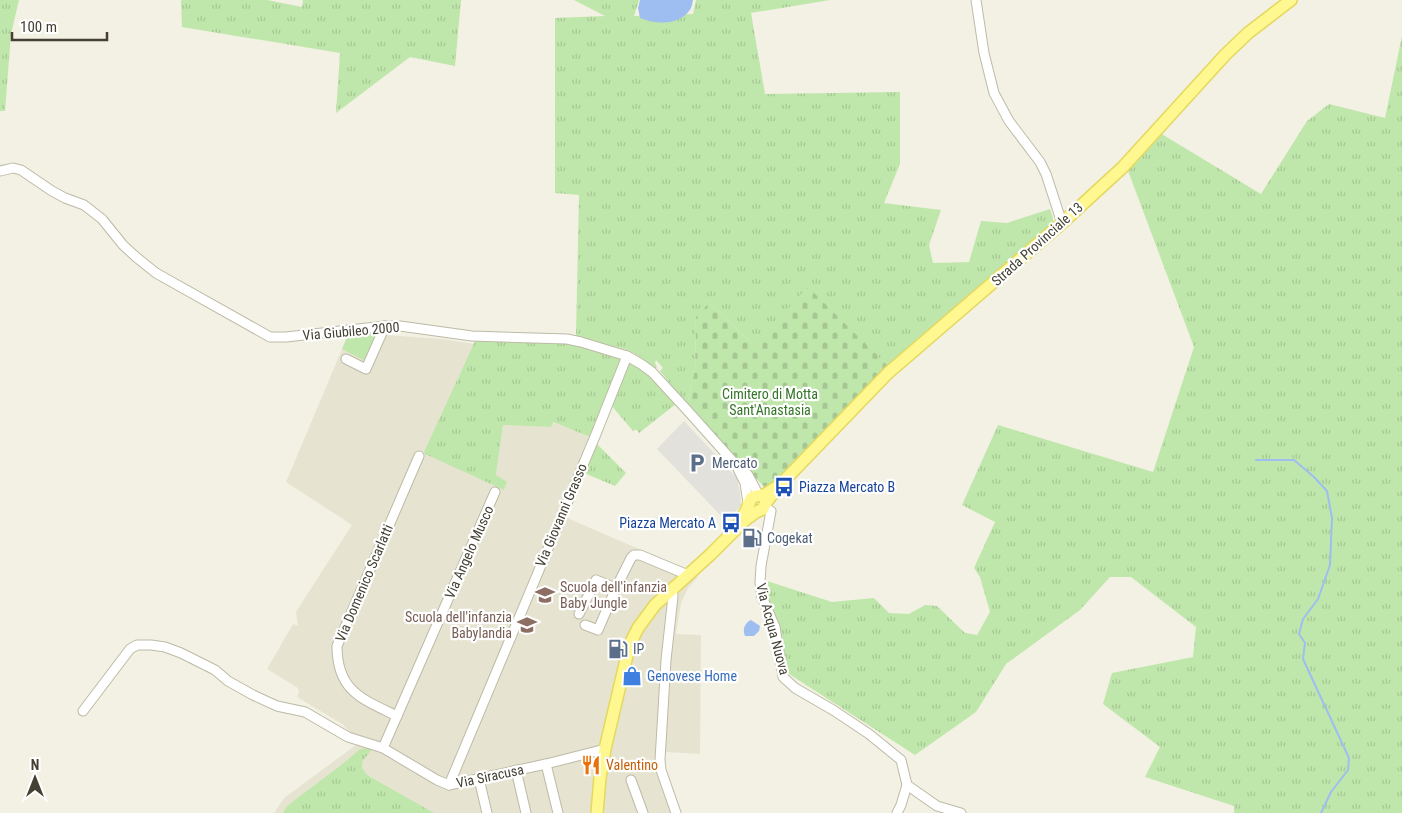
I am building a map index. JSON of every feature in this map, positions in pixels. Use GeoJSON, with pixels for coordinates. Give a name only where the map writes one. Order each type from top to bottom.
{"type":"FeatureCollection","features":[{"type":"Feature","properties":{"kind":"main road","name":"Strada Provinciale 13"},"geometry":{"type":"LineString","coordinates":[[688,575],[736,529],[746,512],[759,504],[780,485],[888,373],[1062,223],[1123,167],[1225,55],[1248,33],[1292,0]]}},
{"type":"Feature","properties":{"kind":"main road"},"geometry":{"type":"LineString","coordinates":[[597,813],[605,749],[633,637],[645,616],[688,575]]}},
{"type":"Feature","properties":{"kind":"street"},"geometry":{"type":"LineString","coordinates":[[976,0],[976,13],[994,93],[1008,121],[1040,162],[1046,174],[1062,223]]}},
{"type":"Feature","properties":{"kind":"street","name":"Via Giubileo 2000"},"geometry":{"type":"LineString","coordinates":[[0,171],[13,168],[21,170],[65,198],[84,205],[102,219],[123,245],[156,273],[270,337],[400,326],[472,336],[567,339],[634,358],[652,372],[737,466],[745,483],[759,504]]}},
{"type":"Feature","properties":{"kind":"street"},"geometry":{"type":"LineString","coordinates":[[346,359],[366,369],[385,326]]}},
{"type":"Feature","properties":{"kind":"street","name":"Via Giovanni Grasso"},"geometry":{"type":"LineString","coordinates":[[449,785],[627,356]]}},
{"type":"Feature","properties":{"kind":"street","name":"Via Domenico Scarlatti"},"geometry":{"type":"LineString","coordinates":[[397,716],[365,701],[355,694],[340,670],[337,646],[419,456]]}},
{"type":"Feature","properties":{"kind":"street"},"geometry":{"type":"LineString","coordinates":[[759,504],[774,500],[789,475]]}},
{"type":"Feature","properties":{"kind":"street","name":"Via Angelo Musco"},"geometry":{"type":"LineString","coordinates":[[383,748],[495,492]]}},
{"type":"Feature","properties":{"kind":"street","name":"Via Acqua Nuova"},"geometry":{"type":"LineString","coordinates":[[759,504],[760,583],[762,598],[775,627],[784,677],[795,688],[855,724],[901,760],[908,785]]}},
{"type":"Feature","properties":{"kind":"street"},"geometry":{"type":"LineString","coordinates":[[585,625],[598,630],[616,588],[631,558],[634,556],[640,555],[688,575]]}},
{"type":"Feature","properties":{"kind":"street"},"geometry":{"type":"LineString","coordinates":[[579,614],[596,580],[616,588]]}},
{"type":"Feature","properties":{"kind":"street"},"geometry":{"type":"LineString","coordinates":[[672,589],[660,760],[661,770],[676,813]]}},
{"type":"Feature","properties":{"kind":"street","name":"Via Siracusa"},"geometry":{"type":"LineString","coordinates":[[83,712],[130,649],[137,645],[151,645],[165,647],[189,656],[215,670],[228,681],[253,695],[277,706],[305,712],[348,737],[383,748],[437,780],[449,785],[605,749]]}},
{"type":"Feature","properties":{"kind":"street"},"geometry":{"type":"LineString","coordinates":[[546,764],[558,813]]}},
{"type":"Feature","properties":{"kind":"street"},"geometry":{"type":"LineString","coordinates":[[516,770],[526,813]]}},
{"type":"Feature","properties":{"kind":"street"},"geometry":{"type":"LineString","coordinates":[[479,779],[487,813]]}},
{"type":"Feature","properties":{"kind":"street"},"geometry":{"type":"LineString","coordinates":[[631,780],[643,813]]}},
{"type":"Feature","properties":{"kind":"street"},"geometry":{"type":"LineString","coordinates":[[897,813],[908,785],[937,806],[961,813]]}},
{"type":"Feature","properties":{"kind":"shaded area"},"geometry":{"type":"Polygon","coordinates":[[[378,330],[377,333],[385,335],[443,339],[474,344],[457,380],[496,476],[503,425],[551,427],[552,422],[590,437],[565,517],[685,569],[698,577],[688,588],[681,603],[676,634],[701,635],[700,754],[665,752],[665,769],[681,813],[274,813],[284,798],[356,745],[350,732],[342,724],[297,697],[298,688],[267,669],[293,624],[298,626],[296,612],[352,525],[286,482],[348,335],[378,330]]]}},
{"type":"Feature","properties":{"kind":"shaded area","name":"Mercato"},"geometry":{"type":"Polygon","coordinates":[[[684,421],[737,478],[741,506],[726,521],[657,449],[684,421]]]}},
{"type":"Feature","properties":{"kind":"green space"},"geometry":{"type":"Polygon","coordinates":[[[0,0],[19,0],[11,34],[5,111],[0,111],[0,0]]]}},
{"type":"Feature","properties":{"kind":"green space"},"geometry":{"type":"Polygon","coordinates":[[[181,0],[267,0],[302,7],[303,0],[461,0],[455,66],[410,57],[336,113],[340,53],[182,27],[181,0]]]}},
{"type":"Feature","properties":{"kind":"green space"},"geometry":{"type":"Polygon","coordinates":[[[574,0],[639,0],[634,16],[693,14],[696,0],[830,0],[751,13],[765,94],[900,92],[900,164],[884,203],[941,210],[929,245],[933,263],[969,262],[981,221],[1007,223],[1050,209],[1053,223],[889,367],[754,345],[710,304],[696,318],[695,370],[687,405],[660,371],[663,368],[656,360],[657,367],[655,369],[639,356],[627,350],[576,336],[579,195],[555,193],[555,18],[605,16],[574,0]]]}},
{"type":"Feature","properties":{"kind":"green space"},"geometry":{"type":"Polygon","coordinates":[[[1402,36],[1402,813],[1234,813],[1234,806],[1145,777],[1160,747],[1103,704],[1112,673],[1193,657],[1196,627],[1131,577],[1110,577],[1080,610],[1006,664],[976,712],[915,755],[789,674],[778,625],[765,596],[764,580],[832,602],[874,598],[889,613],[909,614],[925,605],[937,606],[965,633],[977,635],[990,612],[980,577],[974,568],[995,522],[962,505],[998,425],[1153,472],[1194,347],[1127,168],[1160,133],[1261,194],[1307,121],[1329,104],[1385,118],[1402,36]]]}},
{"type":"Feature","properties":{"kind":"green space","name":"Cimitero di Motta Sant'Anastasia"},"geometry":{"type":"Polygon","coordinates":[[[808,287],[889,367],[768,491],[687,405],[695,370],[696,317],[709,303],[754,345],[808,287]]]}},
{"type":"Feature","properties":{"kind":"green space"},"geometry":{"type":"Polygon","coordinates":[[[378,330],[365,361],[342,349],[348,335],[378,330]]]}},
{"type":"Feature","properties":{"kind":"green space"},"geometry":{"type":"Polygon","coordinates":[[[475,341],[542,343],[561,341],[576,343],[620,357],[621,360],[590,437],[553,422],[551,427],[503,425],[496,475],[507,482],[504,490],[424,452],[475,341]]]}},
{"type":"Feature","properties":{"kind":"green space"},"geometry":{"type":"Polygon","coordinates":[[[632,362],[649,374],[676,404],[639,433],[636,429],[633,431],[611,405],[629,364],[632,362]]]}},
{"type":"Feature","properties":{"kind":"green space"},"geometry":{"type":"Polygon","coordinates":[[[596,443],[626,473],[615,486],[584,473],[596,443]]]}},
{"type":"Feature","properties":{"kind":"green space"},"geometry":{"type":"Polygon","coordinates":[[[373,748],[362,762],[362,768],[367,775],[434,813],[283,813],[287,806],[360,749],[373,748]]]}},
{"type":"Feature","properties":{"kind":"water"},"geometry":{"type":"Polygon","coordinates":[[[640,0],[693,0],[691,9],[679,19],[666,22],[652,22],[640,18],[638,8],[640,0]]]}},
{"type":"Feature","properties":{"kind":"water"},"geometry":{"type":"Polygon","coordinates":[[[751,620],[760,626],[759,631],[754,636],[745,636],[745,626],[751,620]]]}},
{"type":"Feature","properties":{"kind":"waterway"},"geometry":{"type":"LineString","coordinates":[[1256,460],[1294,460],[1327,491],[1332,518],[1330,565],[1318,599],[1303,619],[1299,634],[1305,643],[1303,659],[1349,758],[1348,770],[1331,792],[1321,813]]}},
{"type":"Feature","properties":{"kind":"place","name":"Mercato"},"geometry":{"type":"Point","coordinates":[697,463]}},
{"type":"Feature","properties":{"kind":"place","name":"Piazza Mercato B"},"geometry":{"type":"Point","coordinates":[784,487]}},
{"type":"Feature","properties":{"kind":"place","name":"Piazza Mercato A"},"geometry":{"type":"Point","coordinates":[731,523]}},
{"type":"Feature","properties":{"kind":"place","name":"Cogekat"},"geometry":{"type":"Point","coordinates":[752,538]}},
{"type":"Feature","properties":{"kind":"place","name":"Scuola dell'infanzia Baby Jungle"},"geometry":{"type":"Point","coordinates":[545,595]}},
{"type":"Feature","properties":{"kind":"place","name":"Scuola dell'infanzia Babylandia"},"geometry":{"type":"Point","coordinates":[527,625]}},
{"type":"Feature","properties":{"kind":"place","name":"IP"},"geometry":{"type":"Point","coordinates":[618,649]}},
{"type":"Feature","properties":{"kind":"place","name":"Genovese Home"},"geometry":{"type":"Point","coordinates":[632,676]}},
{"type":"Feature","properties":{"kind":"place","name":"Valentino"},"geometry":{"type":"Point","coordinates":[591,765]}}]}
